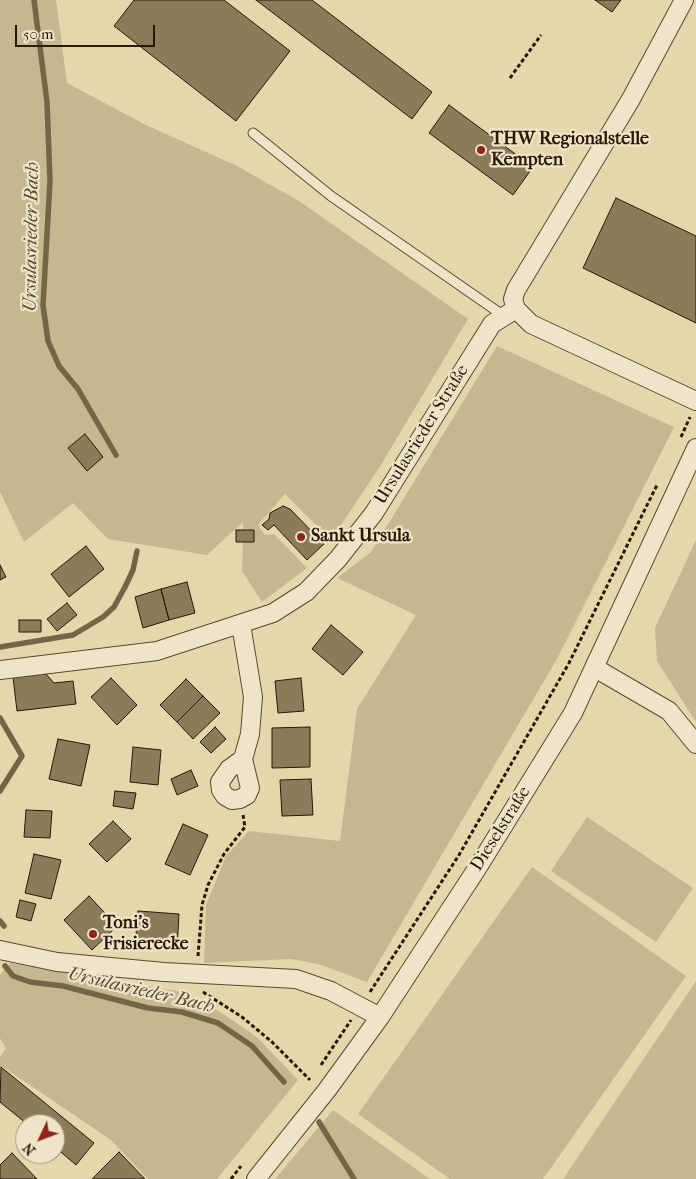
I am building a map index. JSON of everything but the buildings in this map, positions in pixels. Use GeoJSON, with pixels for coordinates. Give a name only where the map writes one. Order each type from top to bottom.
{"type":"FeatureCollection","features":[{"type":"Feature","properties":{"kind":"street"},"geometry":{"type":"LineString","coordinates":[[684,0],[631,99],[516,290],[510,312],[694,408]]}},
{"type":"Feature","properties":{"kind":"street","name":"Ursulasrieder Straße"},"geometry":{"type":"LineString","coordinates":[[0,670],[157,651],[273,612],[306,592],[338,559],[374,513],[492,324],[510,312]]}},
{"type":"Feature","properties":{"kind":"street","name":"Dieselstraße"},"geometry":{"type":"LineString","coordinates":[[256,1179],[328,1090],[380,1017],[478,867],[573,713],[696,448]]}},
{"type":"Feature","properties":{"kind":"street"},"geometry":{"type":"LineString","coordinates":[[241,624],[253,697],[250,734],[243,759],[250,788],[247,795],[240,800],[232,800],[225,796],[221,790],[220,782],[229,769],[243,759]]}},
{"type":"Feature","properties":{"kind":"street"},"geometry":{"type":"LineString","coordinates":[[595,668],[669,711],[696,744]]}},
{"type":"Feature","properties":{"kind":"street"},"geometry":{"type":"LineString","coordinates":[[0,950],[57,962],[197,975],[296,979],[331,991],[380,1017]]}},
{"type":"Feature","properties":{"kind":"lane"},"geometry":{"type":"LineString","coordinates":[[253,133],[331,196],[510,312]]}},
{"type":"Feature","properties":{"kind":"path"},"geometry":{"type":"LineString","coordinates":[[510,78],[541,34]]}},
{"type":"Feature","properties":{"kind":"path"},"geometry":{"type":"LineString","coordinates":[[678,441],[694,408]]}},
{"type":"Feature","properties":{"kind":"path"},"geometry":{"type":"LineString","coordinates":[[304,1088],[361,1007],[459,855],[569,663],[661,477]]}},
{"type":"Feature","properties":{"kind":"path"},"geometry":{"type":"LineString","coordinates":[[197,975],[202,905],[208,885],[224,854],[245,828],[240,800]]}},
{"type":"Feature","properties":{"kind":"path"},"geometry":{"type":"LineString","coordinates":[[202,992],[249,1023],[272,1042],[310,1080]]}},
{"type":"Feature","properties":{"kind":"path"},"geometry":{"type":"LineString","coordinates":[[231,1179],[243,1164]]}},
{"type":"Feature","properties":{"kind":"shaded area"},"geometry":{"type":"Polygon","coordinates":[[[0,0],[56,0],[67,83],[146,125],[237,166],[299,201],[468,319],[379,468],[331,540],[285,494],[258,525],[265,535],[274,534],[307,568],[262,602],[242,571],[243,542],[236,542],[236,530],[243,529],[243,522],[207,555],[108,539],[73,503],[24,542],[0,492],[0,0]]]}},
{"type":"Feature","properties":{"kind":"shaded area"},"geometry":{"type":"Polygon","coordinates":[[[497,346],[674,427],[557,659],[367,982],[318,964],[291,959],[204,963],[206,905],[226,856],[249,831],[340,841],[357,709],[416,615],[337,578],[371,552],[497,346]]]}},
{"type":"Feature","properties":{"kind":"shaded area"},"geometry":{"type":"Polygon","coordinates":[[[696,540],[696,722],[657,661],[655,628],[696,540]]]}},
{"type":"Feature","properties":{"kind":"shaded area"},"geometry":{"type":"Polygon","coordinates":[[[587,817],[693,888],[656,942],[551,871],[587,817]]]}},
{"type":"Feature","properties":{"kind":"shaded area"},"geometry":{"type":"Polygon","coordinates":[[[532,867],[686,976],[543,1179],[450,1179],[358,1114],[532,867]]]}},
{"type":"Feature","properties":{"kind":"shaded area"},"geometry":{"type":"Polygon","coordinates":[[[10,963],[183,992],[222,1013],[258,1038],[298,1080],[217,1179],[148,1179],[111,1140],[0,1065],[0,1057],[6,1048],[0,1038],[0,975],[10,963]]]}},
{"type":"Feature","properties":{"kind":"shaded area"},"geometry":{"type":"Polygon","coordinates":[[[696,981],[696,1179],[563,1179],[696,981]]]}},
{"type":"Feature","properties":{"kind":"shaded area"},"geometry":{"type":"Polygon","coordinates":[[[333,1110],[430,1179],[275,1179],[333,1110]]]}},
{"type":"Feature","properties":{"kind":"waterway","name":"Ursulasrieder Bach"},"geometry":{"type":"LineString","coordinates":[[34,0],[47,102],[50,181],[43,305],[48,341],[59,366],[78,389],[116,455]]}},
{"type":"Feature","properties":{"kind":"waterway","name":"Ursulasrieder Bach"},"geometry":{"type":"LineString","coordinates":[[0,647],[73,635],[103,617],[114,607],[125,587],[133,570],[137,551]]}},
{"type":"Feature","properties":{"kind":"waterway","name":"Ursulasrieder Bach"},"geometry":{"type":"LineString","coordinates":[[0,718],[22,756],[0,791]]}},
{"type":"Feature","properties":{"kind":"waterway","name":"Ursulasrieder Bach"},"geometry":{"type":"LineString","coordinates":[[0,921],[4,926]]}},
{"type":"Feature","properties":{"kind":"waterway","name":"Ursulasrieder Bach"},"geometry":{"type":"LineString","coordinates":[[5,966],[13,976],[30,982],[63,986],[148,1008],[182,1012],[218,1023],[252,1046],[284,1082]]}},
{"type":"Feature","properties":{"kind":"waterway","name":"Ursulasrieder Bach"},"geometry":{"type":"LineString","coordinates":[[319,1122],[354,1179]]}},
{"type":"Feature","properties":{"kind":"place","name":"THW Regionalstelle Kempten"},"geometry":{"type":"Point","coordinates":[481,150]}},
{"type":"Feature","properties":{"kind":"place","name":"Sankt Ursula"},"geometry":{"type":"Point","coordinates":[301,537]}},
{"type":"Feature","properties":{"kind":"place","name":"Toni's Frisierecke"},"geometry":{"type":"Point","coordinates":[93,934]}}]}
